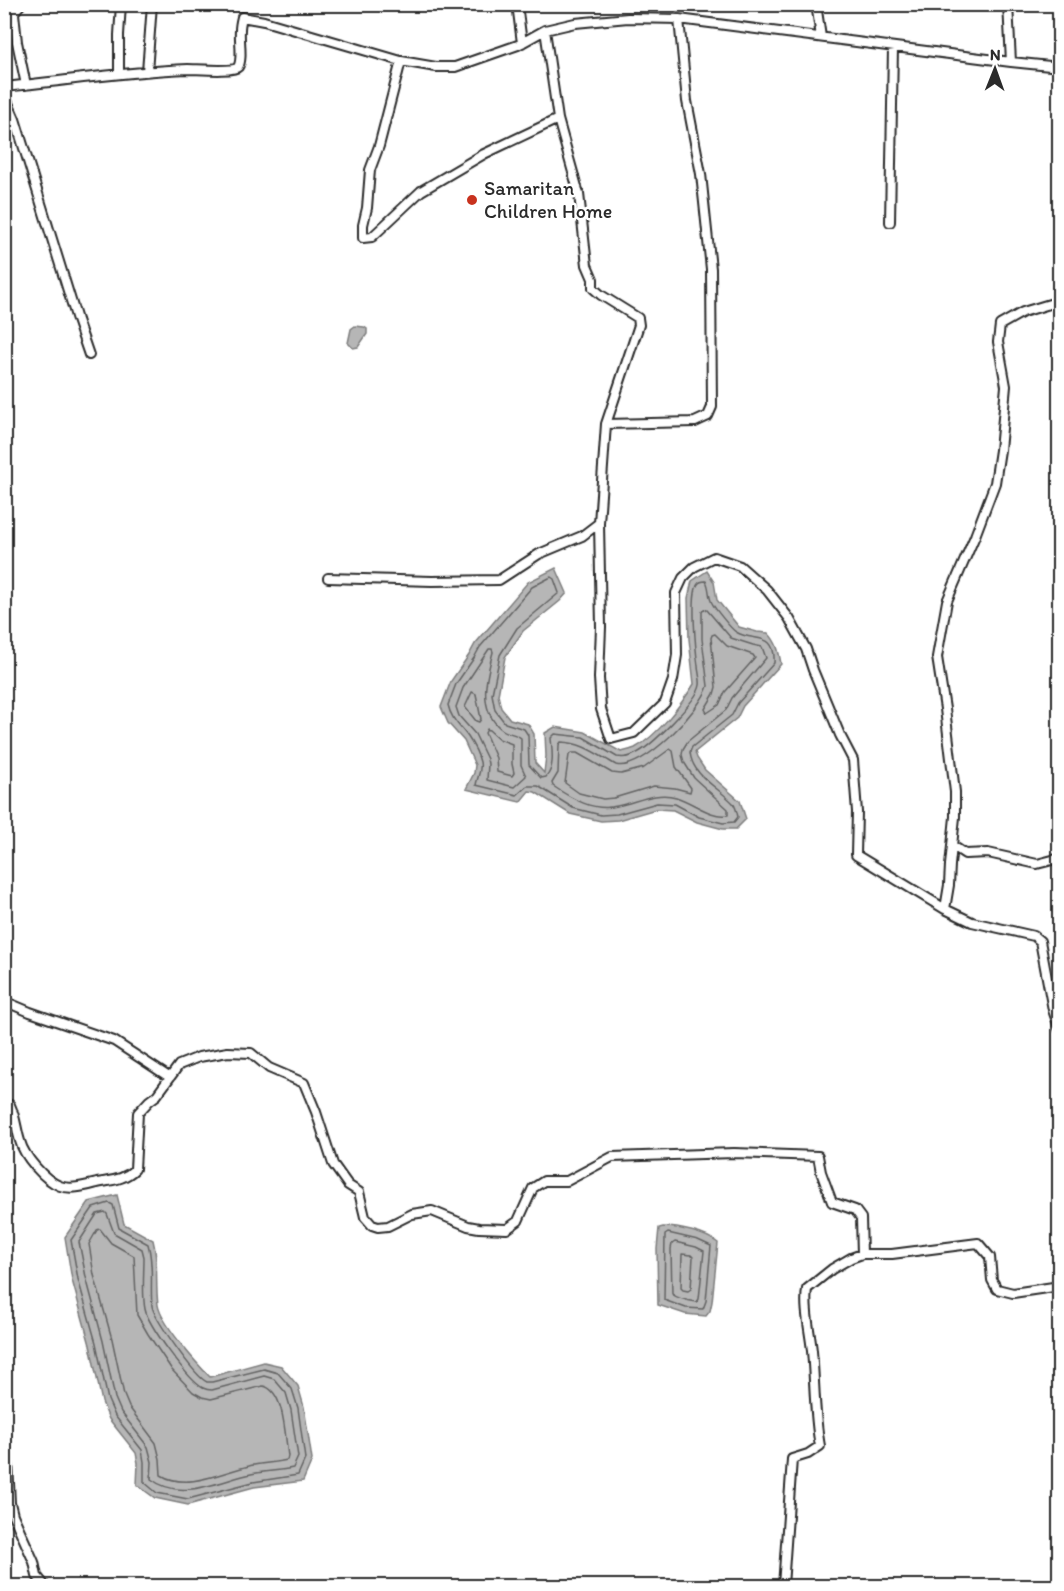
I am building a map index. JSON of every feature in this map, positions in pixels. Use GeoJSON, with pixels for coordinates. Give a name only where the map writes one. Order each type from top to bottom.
{"type":"FeatureCollection","features":[{"type":"Feature","properties":{"kind":"street"},"geometry":{"type":"LineString","coordinates":[[4,12],[21,4]]}},
{"type":"Feature","properties":{"kind":"street"},"geometry":{"type":"LineString","coordinates":[[119,74],[121,4]]}},
{"type":"Feature","properties":{"kind":"street"},"geometry":{"type":"LineString","coordinates":[[147,72],[152,4]]}},
{"type":"Feature","properties":{"kind":"street"},"geometry":{"type":"LineString","coordinates":[[516,4],[522,43]]}},
{"type":"Feature","properties":{"kind":"street"},"geometry":{"type":"LineString","coordinates":[[816,4],[821,36]]}},
{"type":"Feature","properties":{"kind":"street"},"geometry":{"type":"LineString","coordinates":[[1008,4],[1011,62]]}},
{"type":"Feature","properties":{"kind":"street"},"geometry":{"type":"LineString","coordinates":[[13,8],[16,42],[26,85]]}},
{"type":"Feature","properties":{"kind":"street"},"geometry":{"type":"LineString","coordinates":[[4,87],[119,74],[208,69],[232,70],[238,67],[240,60],[242,17],[264,21],[401,61],[436,67],[455,67],[522,43],[545,30],[575,23],[628,18],[679,19],[1011,62],[1059,66]]}},
{"type":"Feature","properties":{"kind":"street"},"geometry":{"type":"LineString","coordinates":[[606,424],[695,422],[708,416],[712,407],[711,269],[701,174],[687,101],[679,19]]}},
{"type":"Feature","properties":{"kind":"street"},"geometry":{"type":"LineString","coordinates":[[545,30],[558,119],[579,194],[587,265],[593,279],[593,288],[600,296],[638,318],[639,325],[606,424],[599,523],[601,627],[599,678],[601,709],[611,740],[634,733],[665,703],[673,680],[677,655],[676,593],[683,578],[694,567],[714,557],[740,566],[767,590],[789,618],[806,649],[840,735],[853,760],[857,812],[856,855],[945,909],[972,922],[1034,936],[1040,941],[1059,1030]]}},
{"type":"Feature","properties":{"kind":"street"},"geometry":{"type":"LineString","coordinates":[[890,222],[893,47]]}},
{"type":"Feature","properties":{"kind":"street"},"geometry":{"type":"LineString","coordinates":[[401,61],[379,146],[370,170],[363,238],[372,237],[421,191],[484,154],[558,119]]}},
{"type":"Feature","properties":{"kind":"street"},"geometry":{"type":"LineString","coordinates":[[4,94],[15,119],[89,355]]}},
{"type":"Feature","properties":{"kind":"street"},"geometry":{"type":"LineString","coordinates":[[945,909],[953,846],[955,792],[937,657],[947,601],[995,483],[1006,386],[998,342],[1000,325],[1023,312],[1059,299]]}},
{"type":"Feature","properties":{"kind":"street"},"geometry":{"type":"LineString","coordinates":[[328,578],[499,580],[539,554],[582,536],[599,523]]}},
{"type":"Feature","properties":{"kind":"street"},"geometry":{"type":"LineString","coordinates":[[953,846],[965,855],[988,853],[1037,864],[1059,858]]}},
{"type":"Feature","properties":{"kind":"street"},"geometry":{"type":"LineString","coordinates":[[4,1001],[114,1041],[169,1077]]}},
{"type":"Feature","properties":{"kind":"street"},"geometry":{"type":"LineString","coordinates":[[4,1102],[10,1105],[15,1117],[20,1141],[26,1155],[41,1172],[58,1185],[81,1187],[128,1177],[135,1169],[138,1113],[157,1095],[179,1065],[199,1057],[228,1052],[250,1053],[269,1068],[304,1083],[333,1164],[348,1185],[359,1192],[365,1217],[372,1225],[378,1227],[388,1226],[412,1214],[432,1211],[468,1226],[507,1229],[518,1221],[533,1188],[544,1181],[567,1181],[612,1157],[734,1153],[818,1156],[832,1202],[855,1210],[861,1218],[862,1254]]}},
{"type":"Feature","properties":{"kind":"street"},"geometry":{"type":"LineString","coordinates":[[783,1587],[792,1459],[808,1454],[820,1446],[816,1426],[807,1289],[832,1269],[862,1254],[892,1254],[978,1243],[990,1257],[992,1280],[997,1289],[1013,1293],[1059,1286]]}},
{"type":"Feature","properties":{"kind":"street"},"geometry":{"type":"LineString","coordinates":[[4,1448],[8,1462],[10,1503],[13,1515],[34,1562],[37,1576],[45,1587]]}},
{"type":"Feature","properties":{"kind":"water"},"geometry":{"type":"Polygon","coordinates":[[[355,326],[367,329],[367,334],[358,347],[353,348],[348,343],[351,329],[355,326]]]}},
{"type":"Feature","properties":{"kind":"water"},"geometry":{"type":"Polygon","coordinates":[[[556,568],[567,593],[523,631],[505,657],[498,695],[501,708],[510,719],[528,724],[534,734],[535,763],[544,773],[545,733],[555,727],[585,732],[621,752],[635,748],[652,736],[675,710],[694,684],[689,639],[688,598],[692,581],[707,571],[714,582],[717,600],[739,627],[768,633],[774,640],[781,664],[743,706],[737,718],[695,752],[705,770],[740,801],[746,819],[736,829],[723,829],[697,822],[673,810],[656,809],[618,820],[601,821],[570,814],[535,792],[529,791],[520,802],[466,789],[474,773],[475,765],[464,741],[448,723],[441,707],[451,681],[475,644],[528,582],[556,568]]]}},
{"type":"Feature","properties":{"kind":"water"},"geometry":{"type":"Polygon","coordinates":[[[117,1195],[124,1224],[153,1240],[158,1305],[165,1322],[204,1371],[210,1377],[264,1362],[281,1366],[298,1386],[304,1407],[312,1460],[303,1481],[254,1487],[188,1505],[155,1498],[137,1485],[136,1453],[109,1419],[102,1402],[90,1345],[72,1280],[65,1237],[89,1202],[117,1195]]]}},
{"type":"Feature","properties":{"kind":"water"},"geometry":{"type":"Polygon","coordinates":[[[659,1228],[692,1231],[718,1243],[712,1302],[706,1316],[685,1314],[658,1305],[657,1249],[659,1228]]]}},
{"type":"Feature","properties":{"kind":"place","name":"Samaritan Children Home"},"geometry":{"type":"Point","coordinates":[472,200]}}]}
